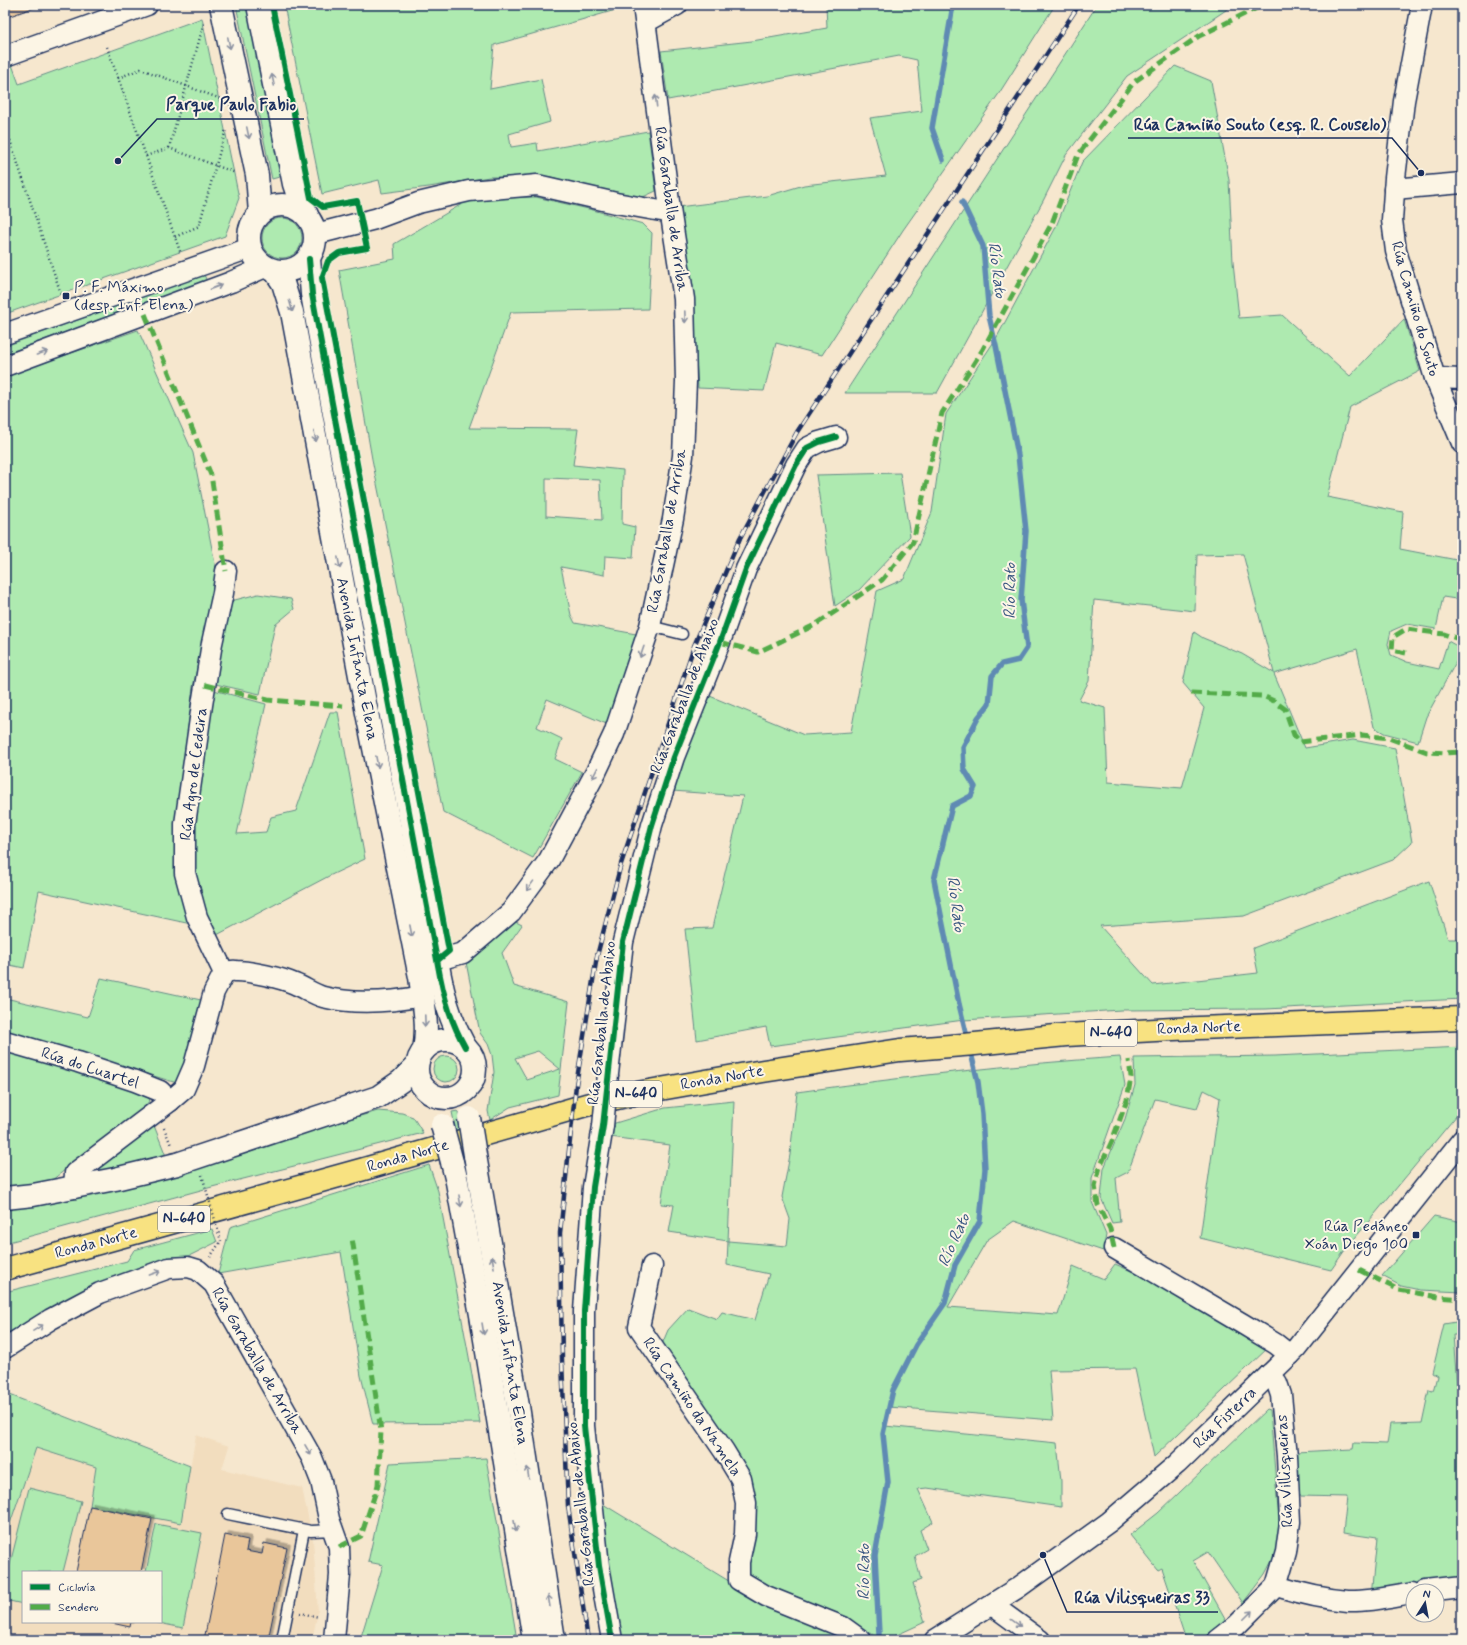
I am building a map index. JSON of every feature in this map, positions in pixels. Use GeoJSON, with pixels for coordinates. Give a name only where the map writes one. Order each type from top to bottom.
{"type":"FeatureCollection","features":[{"type":"Feature","properties":{"kind":"highway","name":"Ronda Norte"},"geometry":{"type":"LineString","coordinates":[[5,1269],[586,1105],[643,1092],[763,1071],[900,1050],[1066,1035],[1173,1029],[1462,1018]]}},
{"type":"Feature","properties":{"kind":"street"},"geometry":{"type":"LineString","coordinates":[[5,56],[147,5]]}},
{"type":"Feature","properties":{"kind":"street"},"geometry":{"type":"LineString","coordinates":[[258,5],[294,184],[311,225],[316,243],[309,259],[302,266],[284,272],[270,269],[257,260],[250,248],[250,229],[260,213],[268,208],[278,205],[289,205],[299,209],[311,225]]}},
{"type":"Feature","properties":{"kind":"street"},"geometry":{"type":"LineString","coordinates":[[644,13],[677,5]]}},
{"type":"Feature","properties":{"kind":"street","name":"Rúa Camiño do Souto"},"geometry":{"type":"LineString","coordinates":[[1422,5],[1404,101],[1392,220],[1396,251],[1434,378],[1462,443]]}},
{"type":"Feature","properties":{"kind":"street"},"geometry":{"type":"LineString","coordinates":[[213,12],[257,174],[260,213]]}},
{"type":"Feature","properties":{"kind":"street","name":"Rúa Garaballa de Arriba"},"geometry":{"type":"LineString","coordinates":[[438,960],[463,953],[511,912],[549,860],[596,772],[614,734],[650,626],[673,519],[683,456],[686,381],[684,299],[670,209],[644,13]]}},
{"type":"Feature","properties":{"kind":"street"},"geometry":{"type":"LineString","coordinates":[[1394,189],[1462,183]]}},
{"type":"Feature","properties":{"kind":"street"},"geometry":{"type":"LineString","coordinates":[[311,225],[375,219],[418,202],[469,191],[537,185],[616,203],[661,211],[670,209]]}},
{"type":"Feature","properties":{"kind":"street"},"geometry":{"type":"LineString","coordinates":[[5,334],[250,248]]}},
{"type":"Feature","properties":{"kind":"street","name":"Avenida Infanta Elena"},"geometry":{"type":"LineString","coordinates":[[309,259],[312,294],[332,403],[438,960],[448,1010],[465,1047]]}},
{"type":"Feature","properties":{"kind":"street"},"geometry":{"type":"LineString","coordinates":[[5,366],[225,284],[270,269]]}},
{"type":"Feature","properties":{"kind":"street","name":"Avenida Infanta Elena"},"geometry":{"type":"LineString","coordinates":[[270,269],[283,283],[292,312],[366,708],[423,996],[426,1031],[420,1057]]}},
{"type":"Feature","properties":{"kind":"street"},"geometry":{"type":"LineString","coordinates":[[1434,378],[1462,379]]}},
{"type":"Feature","properties":{"kind":"street","name":"Rúa Garaballa de Abaixo"},"geometry":{"type":"LineString","coordinates":[[612,1640],[599,1566],[584,1426],[584,1311],[593,1187],[603,1126],[623,942],[652,825],[674,757],[720,642],[746,569],[796,465],[807,448],[819,442],[836,437]]}},
{"type":"Feature","properties":{"kind":"street","name":"Rúa Agro de Cedeira"},"geometry":{"type":"LineString","coordinates":[[224,973],[197,917],[185,872],[185,824],[202,705],[226,571]]}},
{"type":"Feature","properties":{"kind":"street"},"geometry":{"type":"LineString","coordinates":[[74,1188],[76,1173],[184,1089],[194,1066],[214,992],[224,973],[235,970],[256,974],[295,984],[307,991],[323,997],[342,1000],[366,1002],[397,1000],[423,996]]}},
{"type":"Feature","properties":{"kind":"street","name":"Rúa do Cuartel"},"geometry":{"type":"LineString","coordinates":[[5,1041],[78,1062],[160,1091],[164,1106]]}},
{"type":"Feature","properties":{"kind":"street"},"geometry":{"type":"LineString","coordinates":[[5,1198],[74,1188],[122,1178],[197,1158],[378,1097],[429,1094],[448,1098],[457,1096],[471,1086],[475,1074],[475,1064],[472,1055],[465,1047],[456,1041],[437,1041],[420,1057],[401,1081],[378,1097]]}},
{"type":"Feature","properties":{"kind":"street"},"geometry":{"type":"LineString","coordinates":[[420,1057],[417,1072],[429,1094]]}},
{"type":"Feature","properties":{"kind":"street","name":"Avenida Infanta Elena"},"geometry":{"type":"LineString","coordinates":[[471,1086],[469,1118],[518,1406],[554,1640]]}},
{"type":"Feature","properties":{"kind":"street","name":"Avenida Infanta Elena"},"geometry":{"type":"LineString","coordinates":[[429,1094],[442,1125],[457,1182],[481,1315],[534,1640]]}},
{"type":"Feature","properties":{"kind":"street","name":"Rúa Fisterra"},"geometry":{"type":"LineString","coordinates":[[935,1640],[1019,1587],[1109,1522],[1177,1464],[1290,1355],[1350,1282],[1462,1140]]}},
{"type":"Feature","properties":{"kind":"street"},"geometry":{"type":"LineString","coordinates":[[1114,1248],[1276,1344],[1290,1355]]}},
{"type":"Feature","properties":{"kind":"street","name":"Rúa Camiño da Namela"},"geometry":{"type":"LineString","coordinates":[[652,1266],[639,1327],[724,1451],[741,1479],[746,1503],[745,1534],[739,1562],[739,1580],[766,1596],[844,1627],[861,1640]]}},
{"type":"Feature","properties":{"kind":"street","name":"Rúa Garaballa de Arriba"},"geometry":{"type":"LineString","coordinates":[[5,1348],[51,1319],[100,1293],[169,1268],[188,1267],[198,1270],[214,1284],[312,1458],[321,1481],[329,1519],[339,1547],[340,1575],[334,1640]]}},
{"type":"Feature","properties":{"kind":"street","name":"Rúa Villisqueiras"},"geometry":{"type":"LineString","coordinates":[[1218,1640],[1236,1626],[1276,1586],[1286,1552],[1290,1522],[1287,1456],[1281,1395],[1277,1383],[1270,1374]]}},
{"type":"Feature","properties":{"kind":"street"},"geometry":{"type":"LineString","coordinates":[[1276,1586],[1310,1595],[1350,1601],[1405,1594]]}},
{"type":"Feature","properties":{"kind":"street"},"geometry":{"type":"LineString","coordinates":[[1445,1589],[1462,1587]]}},
{"type":"Feature","properties":{"kind":"street"},"geometry":{"type":"LineString","coordinates":[[992,1605],[1040,1640]]}},
{"type":"Feature","properties":{"kind":"lane"},"geometry":{"type":"LineString","coordinates":[[650,626],[682,634]]}},
{"type":"Feature","properties":{"kind":"lane"},"geometry":{"type":"LineString","coordinates":[[228,1514],[316,1532],[334,1530]]}},
{"type":"Feature","properties":{"kind":"lane"},"geometry":{"type":"LineString","coordinates":[[282,1640],[304,1530]]}},
{"type":"Feature","properties":{"kind":"path"},"geometry":{"type":"LineString","coordinates":[[169,148],[186,86],[213,12]]}},
{"type":"Feature","properties":{"kind":"path"},"geometry":{"type":"LineString","coordinates":[[107,47],[181,254]]}},
{"type":"Feature","properties":{"kind":"path"},"geometry":{"type":"LineString","coordinates":[[118,78],[141,69],[223,100]]}},
{"type":"Feature","properties":{"kind":"path"},"geometry":{"type":"LineString","coordinates":[[175,237],[199,226],[228,122]]}},
{"type":"Feature","properties":{"kind":"path"},"geometry":{"type":"LineString","coordinates":[[5,125],[62,296]]}},
{"type":"Feature","properties":{"kind":"path"},"geometry":{"type":"LineString","coordinates":[[146,156],[169,148],[238,174]]}},
{"type":"Feature","properties":{"kind":"path"},"geometry":{"type":"LineString","coordinates":[[164,1106],[171,1146]]}},
{"type":"Feature","properties":{"kind":"path"},"geometry":{"type":"LineString","coordinates":[[202,1175],[221,1241]]}},
{"type":"Feature","properties":{"kind":"shaded area"},"geometry":{"type":"Polygon","coordinates":[[[196,1435],[229,1446],[222,1469],[302,1488],[313,1540],[318,1612],[312,1640],[22,1640],[5,1636],[5,1538],[36,1448],[96,1467],[90,1505],[180,1523],[196,1435]]]}},
{"type":"Feature","properties":{"kind":"green space"},"geometry":{"type":"Polygon","coordinates":[[[236,5],[247,5],[283,176],[272,179],[236,5]]]}},
{"type":"Feature","properties":{"kind":"green space"},"geometry":{"type":"Polygon","coordinates":[[[284,5],[633,5],[494,45],[490,89],[541,79],[550,122],[509,134],[511,147],[537,143],[538,151],[648,131],[656,191],[643,197],[629,198],[551,177],[489,177],[382,193],[379,180],[322,194],[284,5]]]}},
{"type":"Feature","properties":{"kind":"green space"},"geometry":{"type":"Polygon","coordinates":[[[826,5],[1055,5],[998,95],[903,230],[822,355],[776,343],[764,391],[698,388],[691,284],[678,207],[767,196],[804,185],[886,176],[870,118],[922,111],[917,60],[899,56],[668,100],[661,51],[752,41],[827,28],[826,5]]]}},
{"type":"Feature","properties":{"kind":"green space"},"geometry":{"type":"Polygon","coordinates":[[[1097,5],[1238,5],[1229,8],[1127,76],[1066,155],[1043,201],[937,393],[845,393],[1097,5]]]}},
{"type":"Feature","properties":{"kind":"green space"},"geometry":{"type":"Polygon","coordinates":[[[202,18],[239,198],[225,236],[5,314],[5,45],[19,84],[202,18]]]}},
{"type":"Feature","properties":{"kind":"green space"},"geometry":{"type":"Polygon","coordinates":[[[1175,66],[1211,81],[1229,180],[1233,262],[1239,318],[1282,315],[1350,376],[1404,319],[1420,371],[1350,407],[1327,497],[1403,512],[1400,549],[1462,561],[1462,600],[1443,597],[1436,629],[1407,624],[1391,631],[1388,644],[1391,655],[1407,662],[1439,669],[1448,641],[1462,649],[1426,717],[1418,742],[1384,733],[1374,727],[1357,649],[1274,674],[1305,748],[1353,740],[1395,748],[1412,842],[1393,860],[1244,916],[1100,926],[1153,985],[1258,973],[1253,948],[1429,881],[1448,939],[1462,939],[1462,999],[1266,1009],[1121,1010],[964,1020],[770,1046],[766,1027],[697,1040],[685,929],[712,928],[743,796],[672,791],[705,694],[804,735],[851,732],[877,591],[904,579],[932,512],[946,414],[997,337],[1055,229],[1082,162],[1175,66]],[[1243,554],[1197,555],[1195,611],[1094,600],[1089,681],[1079,700],[1105,708],[1108,782],[1182,788],[1204,708],[1183,683],[1194,632],[1203,638],[1242,654],[1274,673],[1243,554]]]}},
{"type":"Feature","properties":{"kind":"green space"},"geometry":{"type":"Polygon","coordinates":[[[536,197],[593,210],[643,224],[652,233],[648,309],[511,312],[469,428],[578,429],[573,465],[623,470],[622,524],[635,527],[633,558],[605,556],[604,575],[561,567],[571,615],[575,623],[636,634],[609,725],[547,699],[537,727],[562,739],[555,759],[582,772],[533,858],[443,812],[372,459],[339,270],[395,259],[394,244],[467,201],[484,198],[536,197]],[[546,478],[546,516],[602,520],[600,480],[546,478]]]}},
{"type":"Feature","properties":{"kind":"green space"},"geometry":{"type":"Polygon","coordinates":[[[286,218],[293,221],[299,227],[302,238],[301,246],[293,255],[286,258],[278,258],[271,255],[263,246],[262,234],[265,227],[274,219],[286,218]]]}},
{"type":"Feature","properties":{"kind":"green space"},"geometry":{"type":"Polygon","coordinates":[[[204,275],[207,281],[5,354],[5,346],[204,275]]]}},
{"type":"Feature","properties":{"kind":"green space"},"geometry":{"type":"Polygon","coordinates":[[[138,330],[193,453],[217,574],[193,687],[180,792],[191,924],[39,891],[24,968],[5,964],[5,376],[138,330]]]}},
{"type":"Feature","properties":{"kind":"green space"},"geometry":{"type":"Polygon","coordinates":[[[312,361],[315,361],[381,712],[379,713],[312,361]]]}},
{"type":"Feature","properties":{"kind":"green space"},"geometry":{"type":"Polygon","coordinates":[[[900,473],[910,536],[859,590],[835,606],[816,475],[900,473]]]}},
{"type":"Feature","properties":{"kind":"green space"},"geometry":{"type":"Polygon","coordinates":[[[258,594],[291,599],[294,609],[275,625],[260,694],[211,683],[227,602],[258,594]]]}},
{"type":"Feature","properties":{"kind":"green space"},"geometry":{"type":"Polygon","coordinates":[[[210,689],[266,704],[237,834],[266,832],[271,817],[296,811],[330,712],[338,712],[365,859],[329,876],[215,936],[200,898],[193,862],[195,795],[210,689]]]}},
{"type":"Feature","properties":{"kind":"green space"},"geometry":{"type":"Polygon","coordinates":[[[510,919],[522,925],[502,953],[514,986],[569,1002],[558,1095],[510,1107],[490,1120],[488,1111],[494,1072],[492,1055],[488,1044],[480,1033],[466,962],[510,919]],[[538,1051],[515,1058],[527,1080],[560,1069],[538,1051]]]}},
{"type":"Feature","properties":{"kind":"green space"},"geometry":{"type":"Polygon","coordinates":[[[101,978],[201,1000],[196,1039],[177,1083],[5,1031],[5,998],[88,1017],[101,978]]]}},
{"type":"Feature","properties":{"kind":"green space"},"geometry":{"type":"Polygon","coordinates":[[[1462,1047],[1462,1109],[1345,1250],[1331,1270],[1200,1238],[1220,1098],[1204,1090],[1197,1108],[1155,1099],[1128,1172],[1116,1178],[1120,1222],[1112,1223],[1101,1198],[1104,1168],[1125,1119],[1135,1085],[1134,1058],[1275,1056],[1462,1047]]]}},
{"type":"Feature","properties":{"kind":"green space"},"geometry":{"type":"Polygon","coordinates":[[[12,1050],[141,1090],[150,1100],[141,1111],[52,1180],[19,1187],[5,1188],[5,1061],[12,1050]]]}},
{"type":"Feature","properties":{"kind":"green space"},"geometry":{"type":"Polygon","coordinates":[[[446,1056],[455,1060],[459,1069],[455,1078],[446,1082],[437,1078],[433,1069],[437,1060],[446,1056]]]}},
{"type":"Feature","properties":{"kind":"green space"},"geometry":{"type":"Polygon","coordinates":[[[1120,1057],[1125,1085],[1092,1178],[1092,1202],[1106,1235],[1103,1251],[1014,1221],[987,1240],[948,1307],[1058,1315],[1073,1266],[1104,1279],[1115,1264],[1166,1286],[1271,1345],[1154,1457],[1135,1369],[1049,1370],[1053,1420],[889,1407],[885,1426],[1057,1443],[1061,1481],[1061,1507],[927,1488],[918,1489],[933,1522],[920,1530],[927,1549],[915,1556],[921,1580],[913,1583],[925,1622],[883,1640],[855,1625],[747,1581],[751,1495],[660,1349],[668,1330],[688,1308],[717,1319],[722,1312],[755,1320],[769,1274],[727,1265],[728,1241],[787,1246],[790,1219],[782,1197],[790,1155],[797,1092],[877,1081],[1039,1063],[1120,1057]]]}},
{"type":"Feature","properties":{"kind":"green space"},"geometry":{"type":"Polygon","coordinates":[[[734,1101],[728,1241],[669,1232],[674,1205],[661,1204],[670,1145],[610,1137],[612,1124],[665,1108],[734,1101]]]}},
{"type":"Feature","properties":{"kind":"green space"},"geometry":{"type":"Polygon","coordinates":[[[378,1111],[402,1113],[413,1117],[423,1133],[212,1187],[5,1243],[5,1207],[63,1200],[180,1174],[335,1123],[378,1111]]]}},
{"type":"Feature","properties":{"kind":"green space"},"geometry":{"type":"Polygon","coordinates":[[[458,1111],[460,1132],[468,1173],[465,1174],[452,1112],[458,1111]]]}},
{"type":"Feature","properties":{"kind":"green space"},"geometry":{"type":"Polygon","coordinates":[[[153,1123],[166,1156],[88,1176],[153,1123]]]}},
{"type":"Feature","properties":{"kind":"green space"},"geometry":{"type":"Polygon","coordinates":[[[429,1165],[438,1191],[480,1423],[373,1424],[361,1376],[341,1252],[218,1274],[230,1227],[429,1165]]]}},
{"type":"Feature","properties":{"kind":"green space"},"geometry":{"type":"Polygon","coordinates":[[[1434,1216],[1462,1222],[1462,1292],[1420,1290],[1401,1286],[1382,1276],[1434,1216]]]}},
{"type":"Feature","properties":{"kind":"green space"},"geometry":{"type":"Polygon","coordinates":[[[212,1229],[217,1242],[183,1259],[5,1338],[5,1292],[127,1261],[134,1250],[212,1229]]]}},
{"type":"Feature","properties":{"kind":"green space"},"geometry":{"type":"Polygon","coordinates":[[[1462,1321],[1462,1335],[1453,1335],[1457,1386],[1462,1386],[1462,1582],[1445,1585],[1445,1583],[1405,1583],[1405,1591],[1371,1596],[1377,1538],[1343,1533],[1347,1497],[1299,1496],[1296,1452],[1353,1449],[1354,1443],[1387,1444],[1390,1424],[1422,1423],[1429,1390],[1433,1391],[1437,1376],[1432,1373],[1444,1324],[1462,1321]]]}},
{"type":"Feature","properties":{"kind":"green space"},"geometry":{"type":"Polygon","coordinates":[[[5,1393],[190,1466],[181,1523],[90,1506],[96,1467],[36,1448],[5,1538],[5,1393]]]}},
{"type":"Feature","properties":{"kind":"green space"},"geometry":{"type":"Polygon","coordinates":[[[1267,1409],[1270,1410],[1279,1523],[1277,1551],[1265,1574],[1243,1603],[1208,1552],[1193,1561],[1226,1620],[1201,1640],[1186,1640],[1162,1568],[1158,1570],[1130,1535],[1158,1513],[1267,1409]]]}},
{"type":"Feature","properties":{"kind":"green space"},"geometry":{"type":"Polygon","coordinates":[[[486,1458],[517,1640],[360,1640],[383,1565],[368,1562],[390,1463],[486,1458]]]}},
{"type":"Feature","properties":{"kind":"green space"},"geometry":{"type":"Polygon","coordinates":[[[29,1488],[81,1501],[63,1571],[22,1571],[22,1604],[5,1600],[5,1584],[29,1488]]]}},
{"type":"Feature","properties":{"kind":"green space"},"geometry":{"type":"Polygon","coordinates":[[[598,1501],[768,1605],[848,1635],[845,1640],[621,1640],[598,1501]]]}},
{"type":"Feature","properties":{"kind":"green space"},"geometry":{"type":"Polygon","coordinates":[[[156,1524],[202,1533],[183,1628],[159,1623],[162,1623],[162,1571],[146,1571],[156,1524]]]}},
{"type":"Feature","properties":{"kind":"building"},"geometry":{"type":"Polygon","coordinates":[[[6,5],[41,5],[10,16],[6,5]]]}},
{"type":"Feature","properties":{"kind":"building"},"geometry":{"type":"Polygon","coordinates":[[[90,1506],[152,1519],[141,1571],[76,1571],[90,1506]]]}},
{"type":"Feature","properties":{"kind":"building"},"geometry":{"type":"Polygon","coordinates":[[[225,1535],[248,1540],[246,1551],[262,1554],[264,1543],[287,1548],[268,1640],[204,1640],[225,1535]]]}},
{"type":"Feature","properties":{"kind":"building"},"geometry":{"type":"Polygon","coordinates":[[[112,1623],[131,1623],[130,1627],[112,1623]]]}},
{"type":"Feature","properties":{"kind":"waterway","name":"Río Rato"},"geometry":{"type":"LineString","coordinates":[[943,160],[932,128],[953,5]]}},
{"type":"Feature","properties":{"kind":"waterway","name":"Río Rato"},"geometry":{"type":"LineString","coordinates":[[962,202],[983,246],[989,316],[1018,455],[1026,531],[1021,600],[1027,648],[1019,660],[1002,664],[992,676],[989,704],[978,718],[963,747],[964,769],[975,787],[971,796],[952,806],[934,880],[968,1041]]}},
{"type":"Feature","properties":{"kind":"waterway","name":"Río Rato"},"geometry":{"type":"LineString","coordinates":[[879,1634],[875,1556],[888,1482],[883,1434],[893,1390],[916,1345],[945,1303],[955,1265],[980,1221],[985,1169],[982,1114],[978,1082],[970,1049]]}},
{"type":"Feature","properties":{"kind":"railway"},"geometry":{"type":"LineString","coordinates":[[588,1640],[568,1506],[562,1360],[560,1233],[576,1085],[597,956],[621,864],[694,646],[740,538],[797,432],[1079,5]]}},
{"type":"Feature","properties":{"kind":"marked path"},"geometry":{"type":"LineString","coordinates":[[720,642],[758,652],[815,625],[882,580],[913,542],[942,413],[983,349],[1052,223],[1078,155],[1134,82],[1199,36],[1263,5]]}},
{"type":"Feature","properties":{"kind":"marked path"},"geometry":{"type":"LineString","coordinates":[[145,314],[211,475],[226,571]]}},
{"type":"Feature","properties":{"kind":"marked path"},"geometry":{"type":"LineString","coordinates":[[1406,653],[1392,650],[1393,637],[1406,629],[1444,634],[1462,640]]}},
{"type":"Feature","properties":{"kind":"marked path"},"geometry":{"type":"LineString","coordinates":[[205,685],[268,700],[343,706]]}},
{"type":"Feature","properties":{"kind":"marked path"},"geometry":{"type":"LineString","coordinates":[[1191,693],[1263,696],[1274,701],[1285,709],[1294,735],[1300,742],[1362,735],[1389,738],[1427,752],[1462,752]]}},
{"type":"Feature","properties":{"kind":"marked path"},"geometry":{"type":"LineString","coordinates":[[1114,1248],[1110,1229],[1098,1205],[1095,1186],[1100,1167],[1112,1141],[1127,1100],[1131,1077],[1129,1060]]}},
{"type":"Feature","properties":{"kind":"marked path"},"geometry":{"type":"LineString","coordinates":[[339,1547],[361,1536],[378,1485],[381,1431],[352,1238]]}},
{"type":"Feature","properties":{"kind":"marked path"},"geometry":{"type":"LineString","coordinates":[[1359,1270],[1399,1290],[1439,1297],[1462,1299]]}},
{"type":"Feature","properties":{"kind":"cycle path"},"geometry":{"type":"LineString","coordinates":[[272,5],[311,198],[323,207],[357,201],[367,248],[339,253],[328,261],[322,278],[449,951],[438,960]]}},
{"type":"Feature","properties":{"kind":"cycle path"},"geometry":{"type":"LineString","coordinates":[[309,259],[312,294],[440,976],[450,1013],[456,1030],[465,1047]]}},
{"type":"Feature","properties":{"kind":"cycle path"},"geometry":{"type":"LineString","coordinates":[[612,1640],[599,1566],[584,1426],[584,1311],[593,1187],[603,1126],[623,942],[652,825],[674,757],[720,642],[746,569],[796,465],[807,448],[819,442],[836,437]]}},
{"type":"Feature","properties":{"kind":"place","name":"Parque Paulo Fabio"},"geometry":{"type":"Point","coordinates":[118,161]}},
{"type":"Feature","properties":{"kind":"place","name":"Rúa Camiño Souto (esq. R. Couselo)"},"geometry":{"type":"Point","coordinates":[1421,173]}},
{"type":"Feature","properties":{"kind":"place","name":"P. F. Máximo (desp. Inf. Elena)"},"geometry":{"type":"Point","coordinates":[66,296]}},
{"type":"Feature","properties":{"kind":"place","name":"Rúa Pedáneo Xoán Diego 100"},"geometry":{"type":"Point","coordinates":[1416,1235]}},
{"type":"Feature","properties":{"kind":"place","name":"Rúa Vilisqueiras 33"},"geometry":{"type":"Point","coordinates":[1043,1555]}}]}
